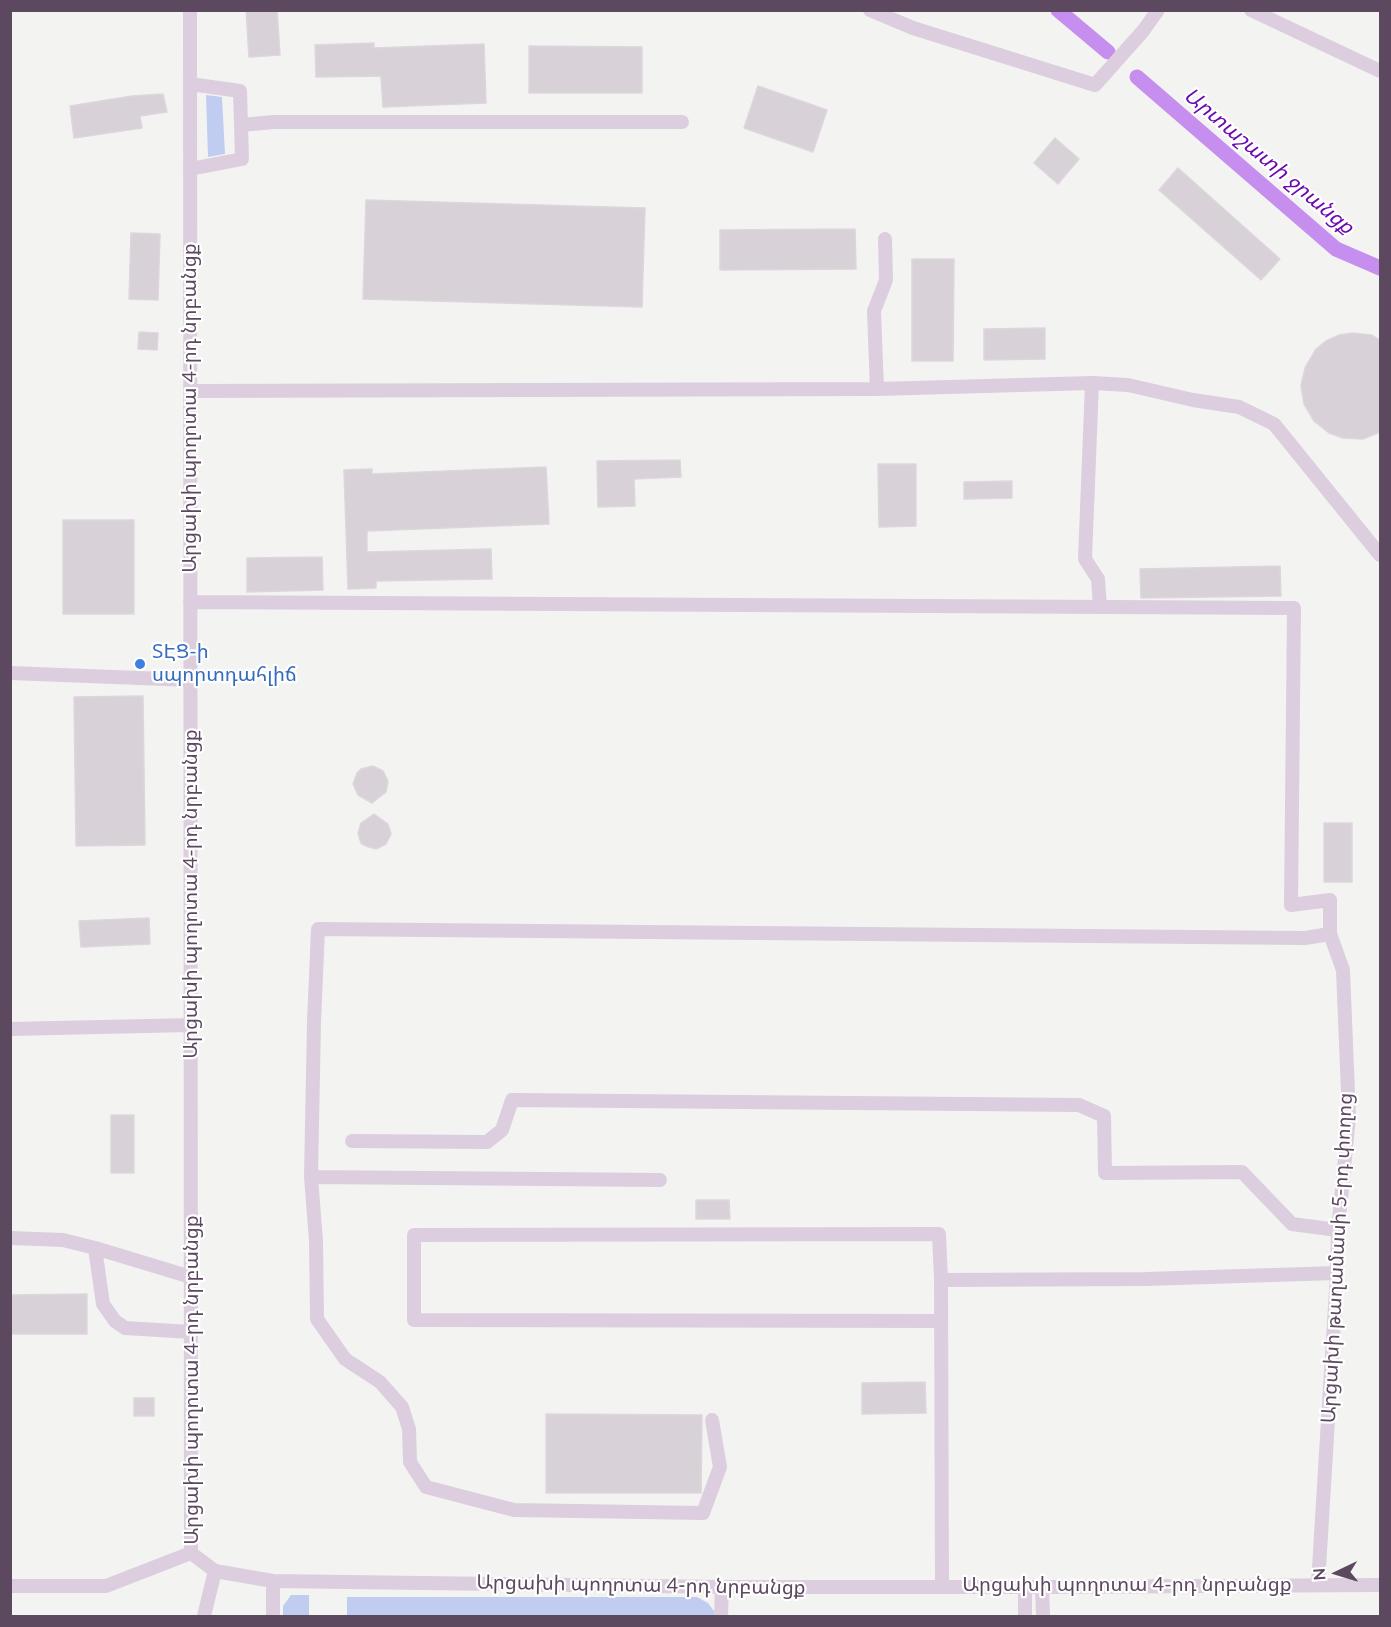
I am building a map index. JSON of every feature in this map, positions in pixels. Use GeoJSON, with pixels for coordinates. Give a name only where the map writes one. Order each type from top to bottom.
{"type":"FeatureCollection","features":[{"type":"Feature","properties":{"kind":"street","name":"Արցախի պողոտա 4-րդ նրբանցք"},"geometry":{"type":"LineString","coordinates":[[190,10],[191,1553],[215,1571],[273,1581],[722,1587],[1380,1585]]}},
{"type":"Feature","properties":{"kind":"street"},"geometry":{"type":"LineString","coordinates":[[870,10],[913,28],[1095,85],[1143,31],[1158,10]]}},
{"type":"Feature","properties":{"kind":"street"},"geometry":{"type":"LineString","coordinates":[[1251,10],[1380,71]]}},
{"type":"Feature","properties":{"kind":"street"},"geometry":{"type":"LineString","coordinates":[[190,84],[240,91],[242,159],[190,169]]}},
{"type":"Feature","properties":{"kind":"street"},"geometry":{"type":"LineString","coordinates":[[241,125],[274,122],[682,122]]}},
{"type":"Feature","properties":{"kind":"street"},"geometry":{"type":"LineString","coordinates":[[878,389],[874,311],[886,280],[885,239]]}},
{"type":"Feature","properties":{"kind":"street"},"geometry":{"type":"LineString","coordinates":[[190,391],[878,389],[1092,383],[1128,385],[1192,400],[1239,407],[1274,424],[1380,555]]}},
{"type":"Feature","properties":{"kind":"street"},"geometry":{"type":"LineString","coordinates":[[190,602],[1100,607],[1098,579],[1085,559],[1092,383]]}},
{"type":"Feature","properties":{"kind":"street","name":"Արցախի թաղամասի 5-րդ փողոց"},"geometry":{"type":"LineString","coordinates":[[1100,607],[1294,608],[1291,905],[1330,900],[1330,934],[1343,970],[1349,1117],[1338,1230],[1318,1584]]}},
{"type":"Feature","properties":{"kind":"street"},"geometry":{"type":"LineString","coordinates":[[10,673],[190,680]]}},
{"type":"Feature","properties":{"kind":"street"},"geometry":{"type":"LineString","coordinates":[[712,1420],[720,1467],[703,1514],[514,1510],[426,1487],[410,1462],[409,1429],[402,1407],[380,1382],[345,1359],[317,1319],[316,1241],[311,1177],[318,929],[1305,938],[1330,934]]}},
{"type":"Feature","properties":{"kind":"street"},"geometry":{"type":"LineString","coordinates":[[10,1029],[191,1025]]}},
{"type":"Feature","properties":{"kind":"street"},"geometry":{"type":"LineString","coordinates":[[352,1141],[487,1142],[502,1130],[512,1100],[1079,1105],[1104,1116],[1106,1173],[1242,1172],[1292,1224],[1338,1230]]}},
{"type":"Feature","properties":{"kind":"street"},"geometry":{"type":"LineString","coordinates":[[311,1177],[660,1180]]}},
{"type":"Feature","properties":{"kind":"street"},"geometry":{"type":"LineString","coordinates":[[941,1321],[414,1320],[414,1235],[939,1234],[941,1280],[942,1587]]}},
{"type":"Feature","properties":{"kind":"street"},"geometry":{"type":"LineString","coordinates":[[10,1238],[63,1240],[191,1277]]}},
{"type":"Feature","properties":{"kind":"street"},"geometry":{"type":"LineString","coordinates":[[95,1248],[103,1304],[115,1321],[125,1328],[191,1332]]}},
{"type":"Feature","properties":{"kind":"street"},"geometry":{"type":"LineString","coordinates":[[941,1280],[1146,1279],[1337,1273]]}},
{"type":"Feature","properties":{"kind":"street"},"geometry":{"type":"LineString","coordinates":[[10,1586],[106,1586],[191,1553]]}},
{"type":"Feature","properties":{"kind":"street"},"geometry":{"type":"LineString","coordinates":[[204,1617],[215,1571]]}},
{"type":"Feature","properties":{"kind":"street"},"geometry":{"type":"LineString","coordinates":[[273,1581],[273,1617]]}},
{"type":"Feature","properties":{"kind":"street"},"geometry":{"type":"LineString","coordinates":[[721,1617],[722,1587]]}},
{"type":"Feature","properties":{"kind":"street"},"geometry":{"type":"LineString","coordinates":[[1024,1587],[1025,1617]]}},
{"type":"Feature","properties":{"kind":"street"},"geometry":{"type":"LineString","coordinates":[[1042,1587],[1043,1617]]}},
{"type":"Feature","properties":{"kind":"shaded area"},"geometry":{"type":"Polygon","coordinates":[[[206,95],[222,97],[225,154],[208,157],[206,95]]]}},
{"type":"Feature","properties":{"kind":"shaded area"},"geometry":{"type":"Polygon","coordinates":[[[291,1595],[309,1595],[309,1616],[283,1616],[283,1606],[291,1595]]]}},
{"type":"Feature","properties":{"kind":"shaded area"},"geometry":{"type":"Polygon","coordinates":[[[347,1597],[697,1597],[708,1603],[714,1611],[714,1616],[347,1616],[347,1597]]]}},
{"type":"Feature","properties":{"kind":"building"},"geometry":{"type":"Polygon","coordinates":[[[246,10],[277,10],[280,55],[249,57],[246,10]]]}},
{"type":"Feature","properties":{"kind":"building"},"geometry":{"type":"Polygon","coordinates":[[[374,43],[374,48],[484,44],[486,103],[383,107],[381,76],[316,77],[315,45],[374,43]]]}},
{"type":"Feature","properties":{"kind":"building"},"geometry":{"type":"Polygon","coordinates":[[[529,46],[642,47],[642,93],[529,93],[529,46]]]}},
{"type":"Feature","properties":{"kind":"building"},"geometry":{"type":"Polygon","coordinates":[[[758,86],[827,110],[813,152],[744,128],[758,86]]]}},
{"type":"Feature","properties":{"kind":"building"},"geometry":{"type":"Polygon","coordinates":[[[163,94],[167,112],[140,116],[142,128],[74,138],[70,106],[132,96],[163,94]]]}},
{"type":"Feature","properties":{"kind":"building"},"geometry":{"type":"Polygon","coordinates":[[[1055,138],[1079,159],[1058,184],[1034,163],[1055,138]]]}},
{"type":"Feature","properties":{"kind":"building"},"geometry":{"type":"Polygon","coordinates":[[[1178,168],[1280,259],[1261,280],[1159,190],[1178,168]]]}},
{"type":"Feature","properties":{"kind":"building"},"geometry":{"type":"Polygon","coordinates":[[[366,200],[645,208],[642,307],[363,299],[366,200]]]}},
{"type":"Feature","properties":{"kind":"building"},"geometry":{"type":"Polygon","coordinates":[[[855,229],[856,269],[720,270],[720,230],[855,229]]]}},
{"type":"Feature","properties":{"kind":"building"},"geometry":{"type":"Polygon","coordinates":[[[131,233],[160,234],[158,300],[129,299],[131,233]]]}},
{"type":"Feature","properties":{"kind":"building"},"geometry":{"type":"Polygon","coordinates":[[[912,259],[954,259],[953,361],[912,361],[912,259]]]}},
{"type":"Feature","properties":{"kind":"building"},"geometry":{"type":"Polygon","coordinates":[[[1045,328],[1045,359],[984,360],[984,329],[1045,328]]]}},
{"type":"Feature","properties":{"kind":"building"},"geometry":{"type":"Polygon","coordinates":[[[139,332],[158,333],[157,350],[138,349],[139,332]]]}},
{"type":"Feature","properties":{"kind":"building"},"geometry":{"type":"Polygon","coordinates":[[[1352,333],[1371,335],[1380,340],[1380,432],[1363,439],[1343,438],[1329,433],[1314,421],[1304,404],[1301,386],[1305,368],[1316,349],[1339,335],[1352,333]]]}},
{"type":"Feature","properties":{"kind":"building"},"geometry":{"type":"Polygon","coordinates":[[[680,460],[681,477],[634,479],[635,506],[598,507],[597,461],[680,460]]]}},
{"type":"Feature","properties":{"kind":"building"},"geometry":{"type":"Polygon","coordinates":[[[878,464],[916,464],[916,526],[879,527],[878,464]]]}},
{"type":"Feature","properties":{"kind":"building"},"geometry":{"type":"Polygon","coordinates":[[[546,467],[549,524],[367,531],[367,552],[491,549],[492,579],[376,581],[376,588],[348,589],[344,470],[372,469],[372,474],[546,467]]]}},
{"type":"Feature","properties":{"kind":"building"},"geometry":{"type":"Polygon","coordinates":[[[1012,481],[1012,498],[964,499],[964,482],[1012,481]]]}},
{"type":"Feature","properties":{"kind":"building"},"geometry":{"type":"Polygon","coordinates":[[[63,520],[134,520],[134,614],[63,614],[63,520]]]}},
{"type":"Feature","properties":{"kind":"building"},"geometry":{"type":"Polygon","coordinates":[[[322,557],[323,590],[247,592],[247,558],[322,557]]]}},
{"type":"Feature","properties":{"kind":"building"},"geometry":{"type":"Polygon","coordinates":[[[1280,566],[1281,596],[1141,598],[1140,569],[1280,566]]]}},
{"type":"Feature","properties":{"kind":"building"},"geometry":{"type":"Polygon","coordinates":[[[143,696],[145,845],[76,846],[74,697],[143,696]]]}},
{"type":"Feature","properties":{"kind":"building"},"geometry":{"type":"Polygon","coordinates":[[[373,766],[383,771],[388,781],[386,792],[372,803],[358,795],[353,784],[361,769],[373,766]]]}},
{"type":"Feature","properties":{"kind":"building"},"geometry":{"type":"Polygon","coordinates":[[[374,814],[388,824],[391,834],[386,844],[376,849],[361,843],[358,833],[361,823],[374,814]]]}},
{"type":"Feature","properties":{"kind":"building"},"geometry":{"type":"Polygon","coordinates":[[[1324,823],[1352,823],[1352,882],[1324,882],[1324,823]]]}},
{"type":"Feature","properties":{"kind":"building"},"geometry":{"type":"Polygon","coordinates":[[[149,918],[150,944],[81,947],[79,921],[149,918]]]}},
{"type":"Feature","properties":{"kind":"building"},"geometry":{"type":"Polygon","coordinates":[[[111,1115],[134,1115],[134,1173],[111,1173],[111,1115]]]}},
{"type":"Feature","properties":{"kind":"building"},"geometry":{"type":"Polygon","coordinates":[[[696,1200],[729,1200],[730,1219],[696,1219],[696,1200]]]}},
{"type":"Feature","properties":{"kind":"building"},"geometry":{"type":"Polygon","coordinates":[[[87,1294],[87,1334],[10,1334],[10,1295],[87,1294]]]}},
{"type":"Feature","properties":{"kind":"building"},"geometry":{"type":"Polygon","coordinates":[[[925,1382],[926,1413],[862,1414],[862,1383],[925,1382]]]}},
{"type":"Feature","properties":{"kind":"building"},"geometry":{"type":"Polygon","coordinates":[[[134,1398],[154,1398],[154,1416],[134,1416],[134,1398]]]}},
{"type":"Feature","properties":{"kind":"building"},"geometry":{"type":"Polygon","coordinates":[[[546,1414],[702,1415],[701,1493],[546,1493],[546,1414]]]}},
{"type":"Feature","properties":{"kind":"waterway","name":"Արտաշատի ջրանցք"},"geometry":{"type":"LineString","coordinates":[[1058,10],[1108,52]]}},
{"type":"Feature","properties":{"kind":"waterway","name":"Արտաշատի ջրանցք"},"geometry":{"type":"LineString","coordinates":[[1137,77],[1336,249],[1380,268]]}},
{"type":"Feature","properties":{"kind":"place","name":"ՏԷՑ-ի սպորտդահլիճ"},"geometry":{"type":"Point","coordinates":[140,664]}}]}
